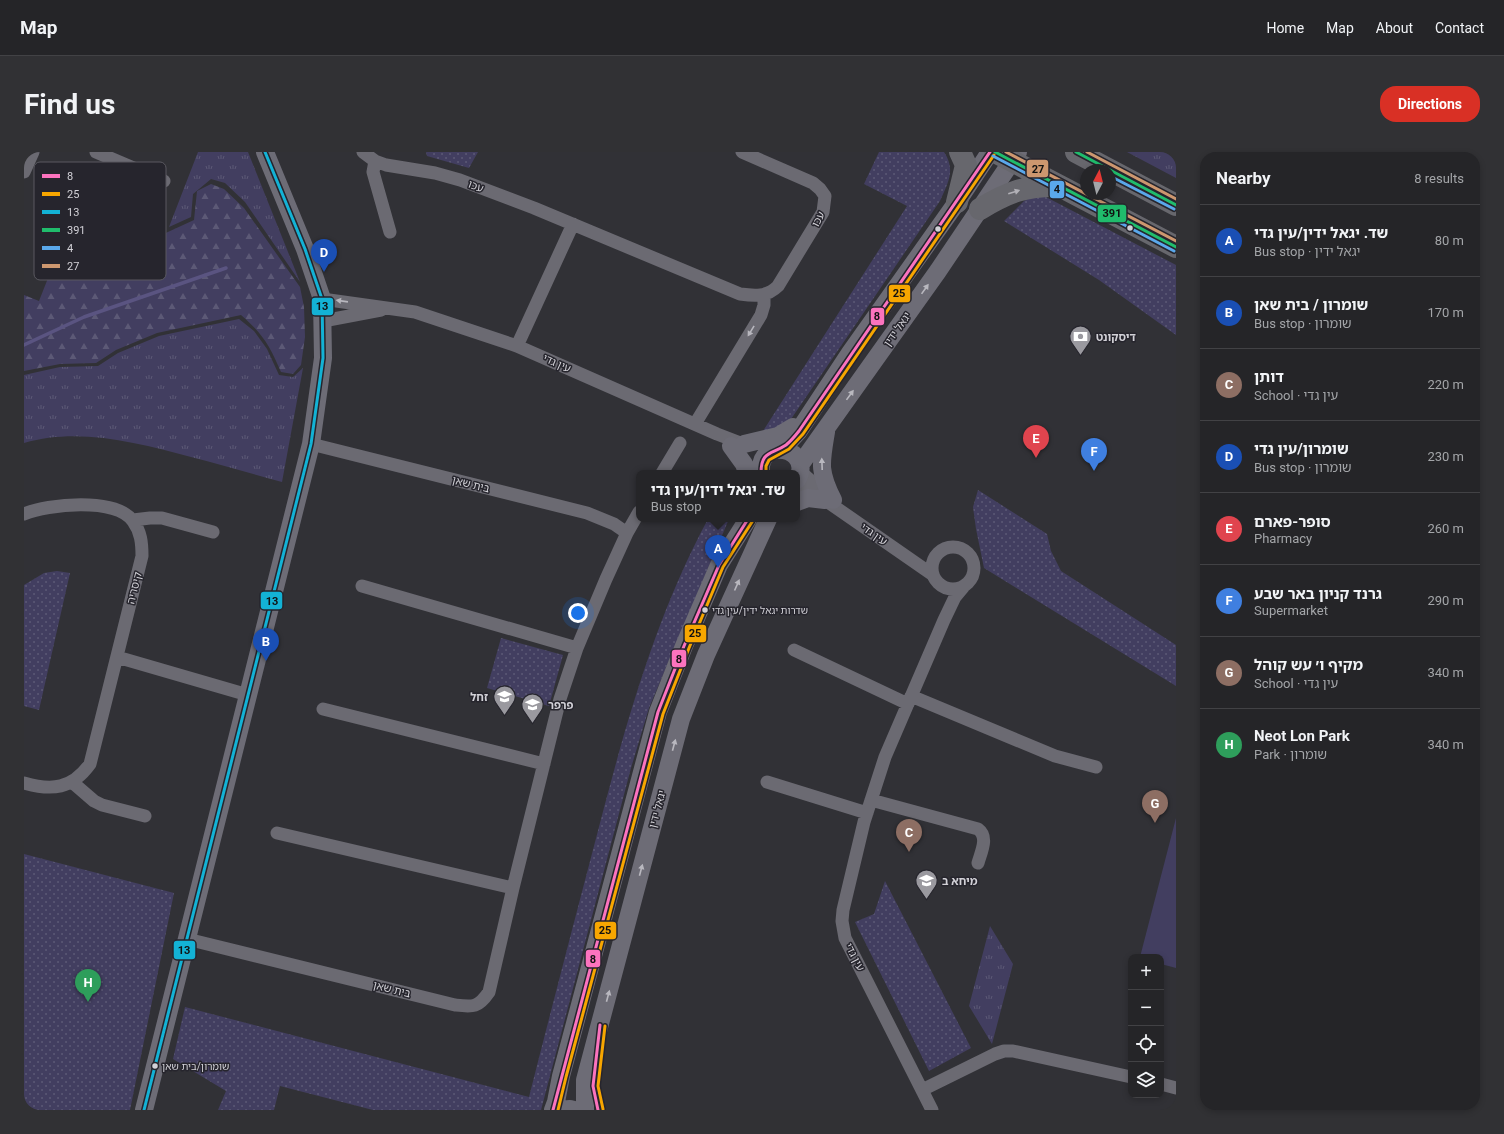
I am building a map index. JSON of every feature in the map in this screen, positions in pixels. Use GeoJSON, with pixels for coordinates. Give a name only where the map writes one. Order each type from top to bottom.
{"type":"FeatureCollection","features":[{"type":"Feature","properties":{"kind":"highway"},"geometry":{"type":"LineString","coordinates":[[957,202],[966,165],[960,152]]}},
{"type":"Feature","properties":{"kind":"highway"},"geometry":{"type":"LineString","coordinates":[[1076,152],[1098,164]]}},
{"type":"Feature","properties":{"kind":"highway"},"geometry":{"type":"LineString","coordinates":[[1088,152],[1102,164]]}},
{"type":"Feature","properties":{"kind":"highway"},"geometry":{"type":"LineString","coordinates":[[1008,155],[1060,186],[1176,247]]}},
{"type":"Feature","properties":{"kind":"highway"},"geometry":{"type":"LineString","coordinates":[[1116,174],[1176,205]]}},
{"type":"Feature","properties":{"kind":"highway"},"geometry":{"type":"LineString","coordinates":[[980,209],[1002,195],[1042,185],[1060,186]]}},
{"type":"Feature","properties":{"kind":"main road"},"geometry":{"type":"LineString","coordinates":[[144,1110],[311,444],[323,358],[322,298],[305,249],[265,152]]}},
{"type":"Feature","properties":{"kind":"main road"},"geometry":{"type":"LineString","coordinates":[[757,470],[763,460],[774,451],[786,445],[798,432],[850,353],[957,202],[990,152]]}},
{"type":"Feature","properties":{"kind":"main road","name":"יגאל ידין"},"geometry":{"type":"LineString","coordinates":[[800,474],[827,427],[938,271],[980,209],[1008,155]]}},
{"type":"Feature","properties":{"kind":"main road"},"geometry":{"type":"LineString","coordinates":[[753,470],[744,464],[737,445],[778,436],[808,417]]}},
{"type":"Feature","properties":{"kind":"main road"},"geometry":{"type":"LineString","coordinates":[[827,427],[821,465],[825,484],[834,504]]}},
{"type":"Feature","properties":{"kind":"main road"},"geometry":{"type":"LineString","coordinates":[[774,451],[788,451],[794,454],[798,470]]}},
{"type":"Feature","properties":{"kind":"main road"},"geometry":{"type":"LineString","coordinates":[[800,501],[808,498],[834,504]]}},
{"type":"Feature","properties":{"kind":"main road"},"geometry":{"type":"LineString","coordinates":[[719,565],[738,522]]}},
{"type":"Feature","properties":{"kind":"main road","name":"יגאל ידין"},"geometry":{"type":"LineString","coordinates":[[552,1110],[556,1102],[561,1076],[658,712],[681,652],[719,565],[761,522]]}},
{"type":"Feature","properties":{"kind":"main road","name":"יגאל ידין"},"geometry":{"type":"LineString","coordinates":[[586,1110],[585,1080],[681,719],[706,655],[762,522]]}},
{"type":"Feature","properties":{"kind":"main road"},"geometry":{"type":"LineString","coordinates":[[598,1034],[593,1086],[598,1110]]}},
{"type":"Feature","properties":{"kind":"main road"},"geometry":{"type":"LineString","coordinates":[[559,1110],[574,1110]]}},
{"type":"Feature","properties":{"kind":"street"},"geometry":{"type":"LineString","coordinates":[[24,172],[33,152]]}},
{"type":"Feature","properties":{"kind":"street"},"geometry":{"type":"LineString","coordinates":[[96,152],[119,162]]}},
{"type":"Feature","properties":{"kind":"street","name":"עכו"},"geometry":{"type":"LineString","coordinates":[[363,152],[375,161],[386,165],[435,172],[460,180],[573,224],[740,294],[751,296],[764,295],[772,292],[778,286],[823,212],[825,196],[813,183],[742,152]]}},
{"type":"Feature","properties":{"kind":"street"},"geometry":{"type":"LineString","coordinates":[[375,161],[373,172],[390,232]]}},
{"type":"Feature","properties":{"kind":"street"},"geometry":{"type":"LineString","coordinates":[[517,346],[573,224]]}},
{"type":"Feature","properties":{"kind":"street"},"geometry":{"type":"LineString","coordinates":[[695,424],[761,315],[764,305],[764,295]]}},
{"type":"Feature","properties":{"kind":"street","name":"עין גדי"},"geometry":{"type":"LineString","coordinates":[[322,298],[415,312],[517,346],[695,424],[737,445],[774,451]]}},
{"type":"Feature","properties":{"kind":"street","name":"עין גדי"},"geometry":{"type":"LineString","coordinates":[[323,321],[390,308]]}},
{"type":"Feature","properties":{"kind":"street"},"geometry":{"type":"LineString","coordinates":[[664,470],[680,443]]}},
{"type":"Feature","properties":{"kind":"street","name":"בית שאן"},"geometry":{"type":"LineString","coordinates":[[311,444],[587,513],[614,524],[627,532]]}},
{"type":"Feature","properties":{"kind":"street","name":"עין גדי"},"geometry":{"type":"LineString","coordinates":[[800,477],[813,484],[834,504],[936,579],[944,592],[946,602],[944,620]]}},
{"type":"Feature","properties":{"kind":"street"},"geometry":{"type":"LineString","coordinates":[[24,514],[52,507],[78,504],[100,506],[125,514],[133,520],[162,518],[213,532]]}},
{"type":"Feature","properties":{"kind":"street","name":"בית שאן"},"geometry":{"type":"LineString","coordinates":[[187,939],[454,1004],[465,1006],[477,1005],[483,1000],[488,992],[560,699],[577,648],[627,532],[636,517]]}},
{"type":"Feature","properties":{"kind":"street","name":"קיסריה"},"geometry":{"type":"LineString","coordinates":[[72,782],[82,774],[90,764],[142,556],[140,534],[133,520]]}},
{"type":"Feature","properties":{"kind":"street"},"geometry":{"type":"LineString","coordinates":[[955,547],[968,554],[974,567],[970,580],[965,585],[958,588],[951,589],[944,587],[936,579],[932,568],[936,555],[941,550],[955,547]]}},
{"type":"Feature","properties":{"kind":"street","name":"עין גדי"},"geometry":{"type":"LineString","coordinates":[[904,555],[926,559],[936,555]]}},
{"type":"Feature","properties":{"kind":"street","name":"עין גדי"},"geometry":{"type":"LineString","coordinates":[[932,1110],[845,938],[842,921],[843,910],[869,806],[885,757],[944,620],[955,597],[965,585]]}},
{"type":"Feature","properties":{"kind":"street"},"geometry":{"type":"LineString","coordinates":[[362,586],[577,648]]}},
{"type":"Feature","properties":{"kind":"street"},"geometry":{"type":"LineString","coordinates":[[794,650],[909,700],[1055,756],[1096,767]]}},
{"type":"Feature","properties":{"kind":"street"},"geometry":{"type":"LineString","coordinates":[[117,657],[248,694]]}},
{"type":"Feature","properties":{"kind":"street"},"geometry":{"type":"LineString","coordinates":[[323,709],[544,764]]}},
{"type":"Feature","properties":{"kind":"street"},"geometry":{"type":"LineString","coordinates":[[24,783],[50,787],[72,782],[94,801],[102,805],[145,816]]}},
{"type":"Feature","properties":{"kind":"street"},"geometry":{"type":"LineString","coordinates":[[767,782],[869,806],[978,829],[982,832],[984,838],[978,863]]}},
{"type":"Feature","properties":{"kind":"street"},"geometry":{"type":"LineString","coordinates":[[277,833],[513,888]]}},
{"type":"Feature","properties":{"kind":"street"},"geometry":{"type":"LineString","coordinates":[[922,1090],[1004,1051],[1013,1051],[1128,1076]]}},
{"type":"Feature","properties":{"kind":"street"},"geometry":{"type":"LineString","coordinates":[[1164,1085],[1176,1088]]}},
{"type":"Feature","properties":{"kind":"green space"},"geometry":{"type":"Polygon","coordinates":[[[198,152],[248,152],[300,282],[245,202],[225,183],[211,179],[193,194],[191,217],[169,227],[198,152]]]}},
{"type":"Feature","properties":{"kind":"green space"},"geometry":{"type":"Polygon","coordinates":[[[426,152],[478,152],[469,168],[427,156],[426,152]]]}},
{"type":"Feature","properties":{"kind":"green space"},"geometry":{"type":"Polygon","coordinates":[[[879,152],[944,152],[950,165],[950,176],[946,188],[940,201],[789,422],[774,431],[763,431],[907,206],[864,184],[879,152]]]}},
{"type":"Feature","properties":{"kind":"green space"},"geometry":{"type":"Polygon","coordinates":[[[1127,152],[1170,152],[1176,156],[1176,178],[1127,152]]]}},
{"type":"Feature","properties":{"kind":"green space"},"geometry":{"type":"Polygon","coordinates":[[[211,184],[224,189],[244,208],[300,287],[304,307],[305,337],[301,365],[293,374],[281,372],[265,341],[255,328],[241,315],[157,333],[116,350],[96,363],[60,364],[24,371],[24,295],[39,301],[47,280],[166,280],[166,233],[194,220],[197,191],[211,184]]]}},
{"type":"Feature","properties":{"kind":"green space"},"geometry":{"type":"Polygon","coordinates":[[[1032,197],[1046,197],[1176,265],[1176,335],[1099,280],[1004,221],[1024,201],[1032,197]]]}},
{"type":"Feature","properties":{"kind":"green space"},"geometry":{"type":"Polygon","coordinates":[[[239,319],[254,331],[267,349],[279,375],[293,377],[303,368],[282,482],[129,442],[66,436],[45,438],[24,443],[24,375],[60,367],[98,366],[118,353],[159,336],[239,319]]]}},
{"type":"Feature","properties":{"kind":"green space"},"geometry":{"type":"Polygon","coordinates":[[[978,490],[1047,534],[1051,551],[1061,571],[1176,645],[1176,686],[984,568],[973,507],[978,490]]]}},
{"type":"Feature","properties":{"kind":"green space"},"geometry":{"type":"Polygon","coordinates":[[[706,522],[728,522],[649,708],[631,768],[541,1110],[373,1110],[280,1086],[274,1110],[218,1110],[226,1091],[173,1059],[185,1007],[529,1097],[628,720],[655,638],[688,558],[706,522]]]}},
{"type":"Feature","properties":{"kind":"green space"},"geometry":{"type":"Polygon","coordinates":[[[57,571],[70,573],[39,710],[24,706],[24,585],[44,573],[57,571]]]}},
{"type":"Feature","properties":{"kind":"green space"},"geometry":{"type":"Polygon","coordinates":[[[501,638],[563,655],[549,706],[487,688],[501,638]]]}},
{"type":"Feature","properties":{"kind":"green space"},"geometry":{"type":"Polygon","coordinates":[[[1176,818],[1176,968],[1164,965],[1164,954],[1141,954],[1176,818]]]}},
{"type":"Feature","properties":{"kind":"green space"},"geometry":{"type":"Polygon","coordinates":[[[24,854],[174,893],[130,1110],[24,1110],[24,854]]]}},
{"type":"Feature","properties":{"kind":"green space"},"geometry":{"type":"Polygon","coordinates":[[[885,881],[971,1048],[929,1071],[855,922],[874,914],[885,881]]]}},
{"type":"Feature","properties":{"kind":"green space"},"geometry":{"type":"Polygon","coordinates":[[[990,926],[1013,964],[992,1044],[969,1006],[990,926]]]}},
{"type":"Feature","properties":{"kind":"waterway"},"geometry":{"type":"LineString","coordinates":[[24,345],[84,317],[226,268]]}},
{"type":"Feature","properties":{"kind":"transit line","name":"13"},"geometry":{"type":"LineString","coordinates":[[144,1110],[311,444],[323,358],[322,299],[305,249],[265,152]]}},
{"type":"Feature","properties":{"kind":"transit line","name":"8"},"geometry":{"type":"LineString","coordinates":[[761,470],[765,457],[786,445],[799,431],[990,152]]}},
{"type":"Feature","properties":{"kind":"transit line","name":"391"},"geometry":{"type":"LineString","coordinates":[[995,152],[1176,247]]}},
{"type":"Feature","properties":{"kind":"transit line","name":"27"},"geometry":{"type":"LineString","coordinates":[[1006,152],[1176,241]]}},
{"type":"Feature","properties":{"kind":"transit line","name":"391"},"geometry":{"type":"LineString","coordinates":[[1076,152],[1099,164]]}},
{"type":"Feature","properties":{"kind":"transit line","name":"27"},"geometry":{"type":"LineString","coordinates":[[1087,152],[1176,199]]}},
{"type":"Feature","properties":{"kind":"transit line","name":"25"},"geometry":{"type":"LineString","coordinates":[[766,470],[769,460],[789,449],[803,434],[994,155]]}},
{"type":"Feature","properties":{"kind":"transit line","name":"4"},"geometry":{"type":"LineString","coordinates":[[993,156],[1174,251]]}},
{"type":"Feature","properties":{"kind":"transit line","name":"391"},"geometry":{"type":"LineString","coordinates":[[1116,173],[1176,205]]}},
{"type":"Feature","properties":{"kind":"transit line","name":"4"},"geometry":{"type":"LineString","coordinates":[[1116,179],[1174,209]]}},
{"type":"Feature","properties":{"kind":"transit line","name":"8"},"geometry":{"type":"LineString","coordinates":[[553,1110],[658,712],[684,646],[719,565],[746,522]]}},
{"type":"Feature","properties":{"kind":"transit line","name":"25"},"geometry":{"type":"LineString","coordinates":[[558,1110],[663,714],[723,567],[752,522]]}},
{"type":"Feature","properties":{"kind":"transit line","name":"8"},"geometry":{"type":"LineString","coordinates":[[598,1110],[593,1086],[600,1025]]}},
{"type":"Feature","properties":{"kind":"transit line","name":"25"},"geometry":{"type":"LineString","coordinates":[[603,1109],[598,1086],[605,1026]]}},
{"type":"Feature","properties":{"kind":"place","name":"שומרון/עין גדי"},"geometry":{"type":"Point","coordinates":[324,272]}},
{"type":"Feature","properties":{"kind":"place","name":"דיסקונט"},"geometry":{"type":"Point","coordinates":[1081,356]}},
{"type":"Feature","properties":{"kind":"place","name":"סופר-פארם"},"geometry":{"type":"Point","coordinates":[1036,458]}},
{"type":"Feature","properties":{"kind":"place","name":"גרנד קניון באר שבע"},"geometry":{"type":"Point","coordinates":[1094,471]}},
{"type":"Feature","properties":{"kind":"place","name":"שד. יגאל ידין/עין גדי"},"geometry":{"type":"Point","coordinates":[718,568]}},
{"type":"Feature","properties":{"kind":"place","name":"שדרות יגאל ידין/עין גדי"},"geometry":{"type":"Point","coordinates":[705,610]}},
{"type":"Feature","properties":{"kind":"place","name":"שומרון / בית שאן"},"geometry":{"type":"Point","coordinates":[266,661]}},
{"type":"Feature","properties":{"kind":"place","name":"זחל"},"geometry":{"type":"Point","coordinates":[504,716]}},
{"type":"Feature","properties":{"kind":"place","name":"פרפר"},"geometry":{"type":"Point","coordinates":[532,724]}},
{"type":"Feature","properties":{"kind":"place","name":"מקיף ו׳ עש קוהל"},"geometry":{"type":"Point","coordinates":[1155,823]}},
{"type":"Feature","properties":{"kind":"place","name":"דותן"},"geometry":{"type":"Point","coordinates":[909,852]}},
{"type":"Feature","properties":{"kind":"place","name":"מיחא ב"},"geometry":{"type":"Point","coordinates":[926,900]}},
{"type":"Feature","properties":{"kind":"place","name":"Neot Lon Park"},"geometry":{"type":"Point","coordinates":[88,1002]}},
{"type":"Feature","properties":{"kind":"place","name":"שומרון/בית שאן"},"geometry":{"type":"Point","coordinates":[155,1066]}}]}
